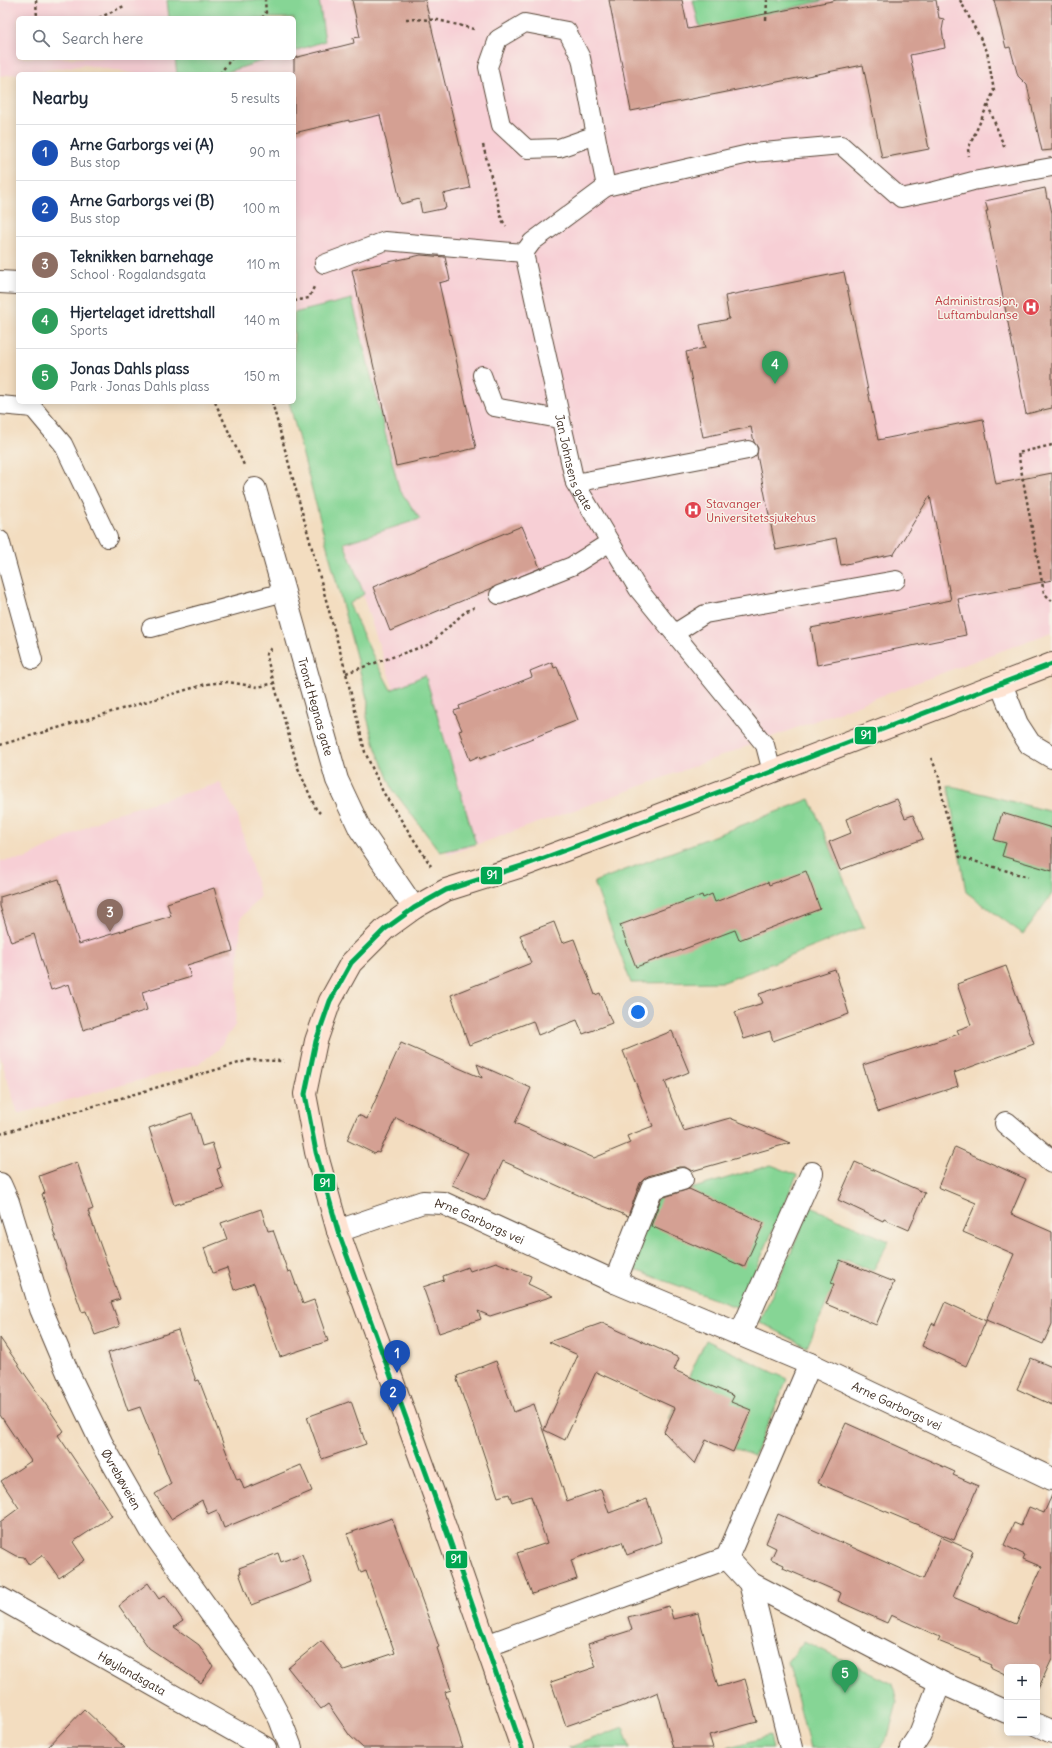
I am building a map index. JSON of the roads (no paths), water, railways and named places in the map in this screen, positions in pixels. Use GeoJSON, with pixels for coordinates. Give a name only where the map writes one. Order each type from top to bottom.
{"type":"FeatureCollection","features":[{"type":"Feature","properties":{"kind":"street"},"geometry":{"type":"LineString","coordinates":[[0,282],[16,283]]}},
{"type":"Feature","properties":{"kind":"street","name":"Trond Hegnas gate"},"geometry":{"type":"LineString","coordinates":[[255,489],[337,780],[360,829],[414,908]]}},
{"type":"Feature","properties":{"kind":"street"},"geometry":{"type":"LineString","coordinates":[[522,1748],[431,1488],[338,1231],[316,1152],[305,1094],[316,1041],[330,1001],[351,963],[385,928],[414,908],[446,890],[526,865],[1052,664]]}},
{"type":"Feature","properties":{"kind":"street"},"geometry":{"type":"LineString","coordinates":[[1001,684],[1017,724],[1030,744],[1052,757]]}},
{"type":"Feature","properties":{"kind":"street"},"geometry":{"type":"LineString","coordinates":[[1006,1123],[1052,1162]]}},
{"type":"Feature","properties":{"kind":"street"},"geometry":{"type":"LineString","coordinates":[[740,1334],[812,1173]]}},
{"type":"Feature","properties":{"kind":"street"},"geometry":{"type":"LineString","coordinates":[[615,1282],[652,1188],[682,1179]]}},
{"type":"Feature","properties":{"kind":"street","name":"Øvrebøveien"},"geometry":{"type":"LineString","coordinates":[[0,1184],[8,1202],[41,1309],[68,1373],[102,1444],[151,1530],[261,1683],[280,1719],[291,1748]]}},
{"type":"Feature","properties":{"kind":"street","name":"Arne Garborgs vei"},"geometry":{"type":"LineString","coordinates":[[338,1231],[422,1202],[443,1203],[615,1282],[810,1364],[1052,1479]]}},
{"type":"Feature","properties":{"kind":"street"},"geometry":{"type":"LineString","coordinates":[[486,1646],[727,1558],[810,1364]]}},
{"type":"Feature","properties":{"kind":"street"},"geometry":{"type":"LineString","coordinates":[[727,1558],[750,1583],[940,1682],[1004,1711]]}},
{"type":"Feature","properties":{"kind":"street"},"geometry":{"type":"LineString","coordinates":[[750,1583],[791,1748]]}},
{"type":"Feature","properties":{"kind":"street","name":"Høylandsgata"},"geometry":{"type":"LineString","coordinates":[[0,1598],[265,1748]]}},
{"type":"Feature","properties":{"kind":"street"},"geometry":{"type":"LineString","coordinates":[[911,1748],[920,1734],[940,1682]]}},
{"type":"Feature","properties":{"kind":"street"},"geometry":{"type":"LineString","coordinates":[[1040,1726],[1052,1732]]}},
{"type":"Feature","properties":{"kind":"lane"},"geometry":{"type":"LineString","coordinates":[[596,135],[559,148],[527,149],[501,125],[488,67],[498,39],[525,23],[567,31],[581,58],[596,135],[606,187]]}},
{"type":"Feature","properties":{"kind":"lane"},"geometry":{"type":"LineString","coordinates":[[324,264],[385,241],[524,253],[532,242],[606,187],[753,153],[841,145],[901,198],[973,181],[1052,167]]}},
{"type":"Feature","properties":{"kind":"lane","name":"Jan Johnsens gate"},"geometry":{"type":"LineString","coordinates":[[524,253],[559,419],[575,484],[638,589],[765,745],[772,772]]}},
{"type":"Feature","properties":{"kind":"lane"},"geometry":{"type":"LineString","coordinates":[[482,375],[494,407],[559,419]]}},
{"type":"Feature","properties":{"kind":"lane"},"geometry":{"type":"LineString","coordinates":[[0,405],[32,408],[63,444],[108,538]]}},
{"type":"Feature","properties":{"kind":"lane"},"geometry":{"type":"LineString","coordinates":[[575,484],[748,450]]}},
{"type":"Feature","properties":{"kind":"lane"},"geometry":{"type":"LineString","coordinates":[[0,540],[33,660]]}},
{"type":"Feature","properties":{"kind":"lane"},"geometry":{"type":"LineString","coordinates":[[499,595],[572,566],[610,542]]}},
{"type":"Feature","properties":{"kind":"lane"},"geometry":{"type":"LineString","coordinates":[[675,633],[705,614],[896,580]]}},
{"type":"Feature","properties":{"kind":"lane"},"geometry":{"type":"LineString","coordinates":[[151,628],[284,592]]}},
{"type":"Feature","properties":{"kind":"place","name":"Administrasjon, Luftambulanse"},"geometry":{"type":"Point","coordinates":[1031,307]}},
{"type":"Feature","properties":{"kind":"place","name":"Hjertelaget idrettshall"},"geometry":{"type":"Point","coordinates":[775,384]}},
{"type":"Feature","properties":{"kind":"place","name":"Stavanger Universitetssjukehus"},"geometry":{"type":"Point","coordinates":[693,510]}},
{"type":"Feature","properties":{"kind":"place","name":"Teknikken barnehage"},"geometry":{"type":"Point","coordinates":[110,932]}},
{"type":"Feature","properties":{"kind":"place","name":"Arne Garborgs vei (A)"},"geometry":{"type":"Point","coordinates":[397,1373]}},
{"type":"Feature","properties":{"kind":"place","name":"Arne Garborgs vei (B)"},"geometry":{"type":"Point","coordinates":[393,1412]}},
{"type":"Feature","properties":{"kind":"place","name":"Jonas Dahls plass"},"geometry":{"type":"Point","coordinates":[845,1693]}}]}
